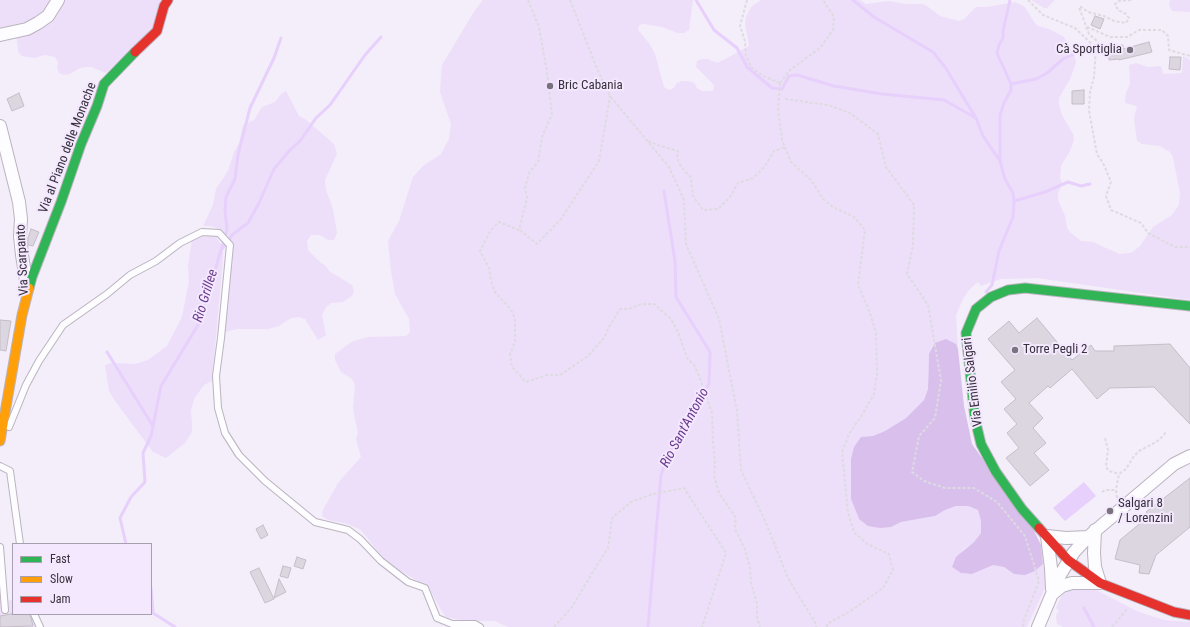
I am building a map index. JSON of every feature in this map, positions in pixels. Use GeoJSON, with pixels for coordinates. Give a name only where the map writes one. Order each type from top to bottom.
{"type":"FeatureCollection","features":[{"type":"Feature","properties":{"kind":"street"},"geometry":{"type":"LineString","coordinates":[[0,35],[26,29],[38,23],[48,16],[58,0]]}},
{"type":"Feature","properties":{"kind":"street","name":"Via al Piano delle Monache"},"geometry":{"type":"LineString","coordinates":[[28,293],[32,277],[104,84],[157,31],[164,6],[168,0]]}},
{"type":"Feature","properties":{"kind":"street","name":"Via Scarpanto"},"geometry":{"type":"LineString","coordinates":[[0,126],[20,214],[22,255],[28,293],[22,315],[0,440]]}},
{"type":"Feature","properties":{"kind":"street","name":"Via Emilio Salgari"},"geometry":{"type":"LineString","coordinates":[[1190,306],[1025,288],[1008,290],[991,297],[976,309],[966,332],[975,419],[981,444],[996,472],[1018,502],[1068,560],[1100,583],[1174,612],[1190,614]]}},
{"type":"Feature","properties":{"kind":"street"},"geometry":{"type":"LineString","coordinates":[[1038,627],[1060,574],[1068,560],[1091,534],[1174,464],[1190,456]]}},
{"type":"Feature","properties":{"kind":"street"},"geometry":{"type":"LineString","coordinates":[[1052,594],[1051,568],[1047,536],[1066,538],[1091,534]]}},
{"type":"Feature","properties":{"kind":"street"},"geometry":{"type":"LineString","coordinates":[[1052,594],[1062,586],[1072,583],[1100,583],[1095,567],[1091,534]]}},
{"type":"Feature","properties":{"kind":"lane"},"geometry":{"type":"LineString","coordinates":[[0,440],[8,431],[26,385],[39,361],[63,325],[107,294],[130,275],[156,260],[180,243],[202,232],[219,233],[230,245],[216,376],[218,408],[225,433],[239,455],[265,481],[315,522],[348,530],[360,539],[380,561],[408,582],[425,588],[437,618],[452,624],[476,624],[480,627]]}},
{"type":"Feature","properties":{"kind":"lane"},"geometry":{"type":"LineString","coordinates":[[0,466],[10,471],[20,543]]}},
{"type":"Feature","properties":{"kind":"lane"},"geometry":{"type":"LineString","coordinates":[[0,547],[5,610]]}},
{"type":"Feature","properties":{"kind":"lane"},"geometry":{"type":"LineString","coordinates":[[34,615],[40,627]]}},
{"type":"Feature","properties":{"kind":"path"},"geometry":{"type":"LineString","coordinates":[[519,230],[527,198],[525,188],[529,173],[538,162],[542,137],[552,114],[547,72],[539,27],[528,0]]}},
{"type":"Feature","properties":{"kind":"path"},"geometry":{"type":"LineString","coordinates":[[570,0],[598,71],[610,96],[669,167],[684,200],[686,244],[719,319],[737,411],[741,470],[766,524],[788,578],[816,624],[816,627]]}},
{"type":"Feature","properties":{"kind":"path"},"geometry":{"type":"LineString","coordinates":[[747,0],[740,26],[745,41],[746,56],[751,67],[763,76],[780,83]]}},
{"type":"Feature","properties":{"kind":"path"},"geometry":{"type":"LineString","coordinates":[[824,0],[834,16],[833,30],[820,48],[790,70],[780,83],[778,109],[782,140],[792,162],[811,180],[824,200],[833,207],[854,217],[865,230],[858,285],[869,310],[876,333],[877,374],[874,394],[849,434],[842,452],[848,513],[854,532],[867,544],[889,554],[893,570],[883,588],[849,612],[827,624],[827,627]]}},
{"type":"Feature","properties":{"kind":"path"},"geometry":{"type":"LineString","coordinates":[[1028,0],[1042,15],[1075,28],[1096,48]]}},
{"type":"Feature","properties":{"kind":"path"},"geometry":{"type":"LineString","coordinates":[[1131,0],[1119,1],[1115,4],[1118,10],[1126,14],[1129,18],[1126,23],[1114,21],[1104,16],[1088,12],[1079,7],[1089,34],[1098,42],[1098,46],[1096,48],[1094,76],[1090,92],[1089,111],[1097,154],[1104,165],[1111,182],[1106,196],[1111,210],[1141,223],[1148,233],[1175,247],[1190,247]]}},
{"type":"Feature","properties":{"kind":"path"},"geometry":{"type":"LineString","coordinates":[[1086,26],[1110,37],[1127,37],[1139,30],[1162,30],[1168,36],[1169,50],[1190,56]]}},
{"type":"Feature","properties":{"kind":"path"},"geometry":{"type":"LineString","coordinates":[[610,96],[599,161],[561,219],[538,244],[519,230],[499,222],[491,230],[480,251],[489,268],[491,281],[495,292],[511,310],[515,318],[515,342],[510,354],[512,367],[526,382],[548,375],[560,375],[588,356],[604,338],[620,309],[641,304],[654,304],[671,319],[678,332],[687,358],[694,365],[699,376],[712,414],[715,464],[714,475],[719,493],[736,518],[735,529],[744,549],[750,568],[751,583],[757,604],[757,617],[760,627]]}},
{"type":"Feature","properties":{"kind":"path"},"geometry":{"type":"LineString","coordinates":[[785,100],[828,105],[850,113],[878,134],[886,167],[914,205],[913,245],[907,274],[928,305],[941,380],[935,418],[919,436],[912,472],[924,481],[945,488],[974,488],[997,502],[1025,536],[1039,581],[1024,620],[1023,627]]}},
{"type":"Feature","properties":{"kind":"path"},"geometry":{"type":"LineString","coordinates":[[647,140],[660,146],[678,151],[677,158],[680,165],[691,178],[693,196],[703,210],[718,209],[730,197],[738,183],[753,178],[765,166],[774,151],[785,147]]}},
{"type":"Feature","properties":{"kind":"path"},"geometry":{"type":"LineString","coordinates":[[1122,508],[1117,498],[1116,490],[1119,474],[1126,469],[1139,451],[1156,442],[1166,432]]}},
{"type":"Feature","properties":{"kind":"path"},"geometry":{"type":"LineString","coordinates":[[1105,438],[1108,450],[1106,467],[1109,471],[1119,474]]}},
{"type":"Feature","properties":{"kind":"path"},"geometry":{"type":"LineString","coordinates":[[554,627],[572,607],[608,548],[612,518],[631,502],[653,494],[684,488],[726,553],[702,627]]}},
{"type":"Feature","properties":{"kind":"path"},"geometry":{"type":"LineString","coordinates":[[1102,492],[1105,490],[1116,490]]}},
{"type":"Feature","properties":{"kind":"path"},"geometry":{"type":"LineString","coordinates":[[1112,627],[1136,598]]}},
{"type":"Feature","properties":{"kind":"shaded area"},"geometry":{"type":"Polygon","coordinates":[[[0,0],[52,0],[44,12],[31,22],[16,27],[0,29],[0,0]]]}},
{"type":"Feature","properties":{"kind":"shaded area"},"geometry":{"type":"Polygon","coordinates":[[[62,0],[164,0],[157,24],[106,73],[91,67],[86,67],[64,75],[59,73],[57,68],[58,62],[55,57],[45,55],[34,58],[22,56],[18,52],[17,40],[14,36],[62,0]]]}},
{"type":"Feature","properties":{"kind":"shaded area"},"geometry":{"type":"Polygon","coordinates":[[[483,0],[693,0],[689,30],[684,33],[678,33],[662,27],[644,24],[639,25],[638,30],[649,43],[655,54],[664,87],[669,90],[674,88],[677,83],[688,81],[694,83],[697,88],[702,91],[713,91],[714,85],[696,67],[697,61],[707,59],[718,63],[749,46],[745,23],[746,17],[751,7],[761,0],[860,0],[866,4],[889,1],[905,4],[922,4],[940,16],[959,21],[964,19],[976,7],[987,7],[1015,2],[1025,7],[1038,26],[1049,29],[1064,37],[1075,57],[1076,63],[1070,79],[1059,98],[1062,115],[1073,134],[1074,140],[1070,151],[1061,166],[1060,178],[1062,183],[1058,194],[1058,200],[1065,216],[1067,228],[1081,241],[1093,242],[1119,254],[1131,253],[1140,246],[1153,227],[1172,215],[1179,205],[1180,193],[1173,157],[1170,152],[1160,146],[1142,144],[1137,141],[1134,118],[1137,106],[1125,103],[1126,93],[1130,84],[1129,65],[1136,63],[1148,67],[1161,66],[1163,74],[1182,73],[1183,56],[1190,60],[1190,300],[1037,278],[1001,279],[981,286],[978,282],[969,290],[963,299],[956,315],[958,349],[956,344],[929,354],[928,389],[924,400],[906,418],[885,431],[873,436],[861,438],[851,499],[859,519],[891,527],[901,522],[935,516],[956,506],[968,506],[978,510],[981,521],[981,533],[974,542],[964,549],[952,567],[961,573],[972,574],[992,564],[1004,567],[1014,574],[1035,571],[1043,564],[1047,571],[1045,588],[1027,627],[508,627],[495,621],[464,621],[446,617],[429,588],[399,570],[383,558],[361,530],[348,524],[328,520],[322,516],[323,510],[338,483],[361,457],[356,439],[358,433],[353,409],[355,385],[352,379],[341,372],[335,360],[335,354],[353,341],[369,337],[406,336],[410,332],[409,319],[395,294],[388,241],[399,221],[413,177],[423,166],[441,154],[449,139],[451,124],[440,92],[442,65],[475,10],[483,0]]]}},
{"type":"Feature","properties":{"kind":"shaded area"},"geometry":{"type":"Polygon","coordinates":[[[1031,0],[1055,0],[1047,8],[1044,8],[1031,0]]]}},
{"type":"Feature","properties":{"kind":"shaded area"},"geometry":{"type":"Polygon","coordinates":[[[1170,0],[1190,0],[1190,12],[1172,11],[1169,5],[1170,0]]]}},
{"type":"Feature","properties":{"kind":"shaded area"},"geometry":{"type":"Polygon","coordinates":[[[286,91],[299,116],[305,119],[334,144],[337,154],[325,180],[326,190],[333,209],[337,233],[334,240],[328,240],[320,235],[311,235],[307,241],[308,250],[326,266],[329,271],[352,285],[354,291],[352,296],[343,302],[331,303],[326,307],[322,315],[326,335],[318,340],[305,319],[299,317],[291,318],[279,326],[268,329],[238,329],[224,332],[232,242],[221,230],[211,226],[203,226],[213,205],[216,189],[228,171],[234,152],[239,143],[243,125],[254,120],[262,107],[275,102],[281,94],[286,91]]]}},
{"type":"Feature","properties":{"kind":"shaded area"},"geometry":{"type":"Polygon","coordinates":[[[202,235],[216,236],[223,248],[212,381],[204,385],[194,399],[191,411],[192,432],[185,443],[166,458],[153,452],[115,401],[109,391],[105,365],[111,363],[135,364],[148,360],[167,346],[182,317],[189,281],[188,265],[192,240],[202,235]]]}},
{"type":"Feature","properties":{"kind":"shaded area"},"geometry":{"type":"Polygon","coordinates":[[[946,339],[956,344],[958,349],[964,406],[972,444],[1033,529],[1041,545],[1043,564],[1035,571],[1025,575],[1014,574],[1004,567],[993,565],[972,574],[961,573],[952,567],[956,557],[974,542],[981,533],[981,521],[978,510],[968,506],[956,506],[935,516],[901,522],[891,527],[880,528],[868,526],[859,519],[851,499],[851,459],[854,447],[861,437],[873,436],[885,431],[906,418],[924,400],[928,389],[929,354],[935,343],[946,339]]]}},
{"type":"Feature","properties":{"kind":"shaded area"},"geometry":{"type":"Polygon","coordinates":[[[1084,482],[1096,496],[1065,521],[1053,508],[1084,482]]]}},
{"type":"Feature","properties":{"kind":"shaded area"},"geometry":{"type":"Polygon","coordinates":[[[1090,587],[1139,612],[1164,620],[1190,622],[1190,627],[1063,627],[1057,624],[1056,616],[1059,610],[1056,608],[1062,595],[1075,588],[1090,587]]]}},
{"type":"Feature","properties":{"kind":"shaded area"},"geometry":{"type":"Polygon","coordinates":[[[12,600],[12,615],[32,615],[37,627],[0,627],[0,601],[12,600]]]}},
{"type":"Feature","properties":{"kind":"building"},"geometry":{"type":"Polygon","coordinates":[[[1095,16],[1104,19],[1100,29],[1091,25],[1095,16]]]}},
{"type":"Feature","properties":{"kind":"building","name":"Cà Sportiglia"},"geometry":{"type":"Polygon","coordinates":[[[1149,42],[1152,52],[1119,60],[1109,60],[1109,45],[1123,45],[1123,49],[1149,42]]]}},
{"type":"Feature","properties":{"kind":"building"},"geometry":{"type":"Polygon","coordinates":[[[1170,57],[1181,57],[1180,70],[1169,69],[1170,57]]]}},
{"type":"Feature","properties":{"kind":"building"},"geometry":{"type":"Polygon","coordinates":[[[1084,90],[1084,104],[1072,104],[1072,91],[1084,90]]]}},
{"type":"Feature","properties":{"kind":"building"},"geometry":{"type":"Polygon","coordinates":[[[19,93],[24,106],[12,111],[7,99],[19,93]]]}},
{"type":"Feature","properties":{"kind":"building"},"geometry":{"type":"Polygon","coordinates":[[[31,229],[39,232],[33,246],[28,245],[28,238],[31,229]]]}},
{"type":"Feature","properties":{"kind":"building"},"geometry":{"type":"Polygon","coordinates":[[[1037,318],[1072,360],[1091,345],[1095,351],[1114,351],[1114,346],[1170,344],[1190,368],[1190,424],[1154,387],[1110,388],[1097,399],[1072,369],[1050,388],[1048,386],[1029,403],[1043,418],[1033,428],[1046,443],[1034,453],[1049,470],[1030,486],[1006,458],[1019,448],[1007,433],[1017,424],[1004,409],[1016,399],[1001,382],[1015,370],[988,339],[1009,321],[1019,333],[1037,318]]]}},
{"type":"Feature","properties":{"kind":"building"},"geometry":{"type":"Polygon","coordinates":[[[0,320],[11,321],[6,351],[0,350],[0,320]]]}},
{"type":"Feature","properties":{"kind":"building"},"geometry":{"type":"Polygon","coordinates":[[[1190,478],[1190,527],[1156,555],[1149,574],[1139,573],[1140,565],[1115,559],[1120,540],[1149,516],[1146,512],[1190,478]]]}},
{"type":"Feature","properties":{"kind":"building"},"geometry":{"type":"Polygon","coordinates":[[[263,525],[268,535],[261,539],[256,529],[263,525]]]}},
{"type":"Feature","properties":{"kind":"building"},"geometry":{"type":"Polygon","coordinates":[[[297,557],[306,560],[303,569],[294,566],[297,557]]]}},
{"type":"Feature","properties":{"kind":"building"},"geometry":{"type":"Polygon","coordinates":[[[283,566],[291,568],[288,578],[280,576],[283,566]]]}},
{"type":"Feature","properties":{"kind":"building"},"geometry":{"type":"Polygon","coordinates":[[[259,568],[274,599],[265,603],[250,572],[259,568]]]}},
{"type":"Feature","properties":{"kind":"building"},"geometry":{"type":"Polygon","coordinates":[[[279,579],[286,592],[274,598],[279,579]]]}},
{"type":"Feature","properties":{"kind":"building"},"geometry":{"type":"Polygon","coordinates":[[[11,614],[30,615],[33,626],[0,627],[0,616],[11,614]]]}},
{"type":"Feature","properties":{"kind":"waterway"},"geometry":{"type":"LineString","coordinates":[[696,0],[714,30],[737,48],[747,67],[772,88],[782,89],[789,76],[797,75],[834,86],[882,94],[944,100],[976,118]]}},
{"type":"Feature","properties":{"kind":"waterway"},"geometry":{"type":"LineString","coordinates":[[853,0],[874,17],[933,52],[945,67],[976,118],[983,136],[1000,161]]}},
{"type":"Feature","properties":{"kind":"waterway"},"geometry":{"type":"LineString","coordinates":[[986,292],[992,285],[999,251],[1013,217],[1013,193],[1005,179],[1000,161],[1000,115],[1011,90],[1011,84],[997,53],[1003,38],[1003,31],[1010,0]]}},
{"type":"Feature","properties":{"kind":"waterway"},"geometry":{"type":"LineString","coordinates":[[222,249],[233,234],[248,223],[259,203],[274,169],[290,150],[300,141],[316,118],[330,105],[365,55],[381,37]]}},
{"type":"Feature","properties":{"kind":"waterway","name":"Rio Grillee"},"geometry":{"type":"LineString","coordinates":[[126,543],[120,518],[131,497],[145,482],[143,453],[151,436],[161,386],[201,320],[206,294],[227,230],[225,210],[226,197],[235,179],[238,155],[250,108],[274,58],[281,38]]}},
{"type":"Feature","properties":{"kind":"waterway"},"geometry":{"type":"LineString","coordinates":[[1011,84],[1036,79],[1047,73],[1063,59],[1081,51]]}},
{"type":"Feature","properties":{"kind":"waterway"},"geometry":{"type":"LineString","coordinates":[[1014,201],[1045,192],[1068,182],[1081,186],[1090,184]]}},
{"type":"Feature","properties":{"kind":"waterway","name":"Rio Sant'Antonio"},"geometry":{"type":"LineString","coordinates":[[648,627],[661,475],[668,455],[709,384],[710,352],[676,297],[675,261],[664,191]]}},
{"type":"Feature","properties":{"kind":"waterway"},"geometry":{"type":"LineString","coordinates":[[107,352],[153,426]]}},
{"type":"Feature","properties":{"kind":"waterway","name":"Rio Grillee"},"geometry":{"type":"LineString","coordinates":[[152,600],[153,613],[175,627]]}},
{"type":"Feature","properties":{"kind":"waterway"},"geometry":{"type":"LineString","coordinates":[[1084,608],[1094,627]]}},
{"type":"Feature","properties":{"kind":"traffic: fast"},"geometry":{"type":"LineString","coordinates":[[29,288],[104,84],[135,52]]}},
{"type":"Feature","properties":{"kind":"traffic: fast"},"geometry":{"type":"LineString","coordinates":[[1039,528],[1022,509],[996,472],[981,444],[975,419],[966,333],[976,309],[991,297],[1008,290],[1025,288],[1190,306]]}},
{"type":"Feature","properties":{"kind":"traffic: slow"},"geometry":{"type":"LineString","coordinates":[[0,441],[22,315],[29,288]]}},
{"type":"Feature","properties":{"kind":"traffic: jam"},"geometry":{"type":"LineString","coordinates":[[135,52],[157,31],[164,6],[168,0]]}},
{"type":"Feature","properties":{"kind":"traffic: jam"},"geometry":{"type":"LineString","coordinates":[[1039,528],[1068,560],[1100,583],[1174,612],[1190,615]]}},
{"type":"Feature","properties":{"kind":"place","name":"Cà Sportiglia"},"geometry":{"type":"Point","coordinates":[1130,50]}},
{"type":"Feature","properties":{"kind":"place","name":"Bric Cabania"},"geometry":{"type":"Point","coordinates":[550,86]}},
{"type":"Feature","properties":{"kind":"place","name":"Torre Pegli 2"},"geometry":{"type":"Point","coordinates":[1015,350]}},
{"type":"Feature","properties":{"kind":"place","name":"Salgari 8 / Lorenzini"},"geometry":{"type":"Point","coordinates":[1110,511]}}]}
